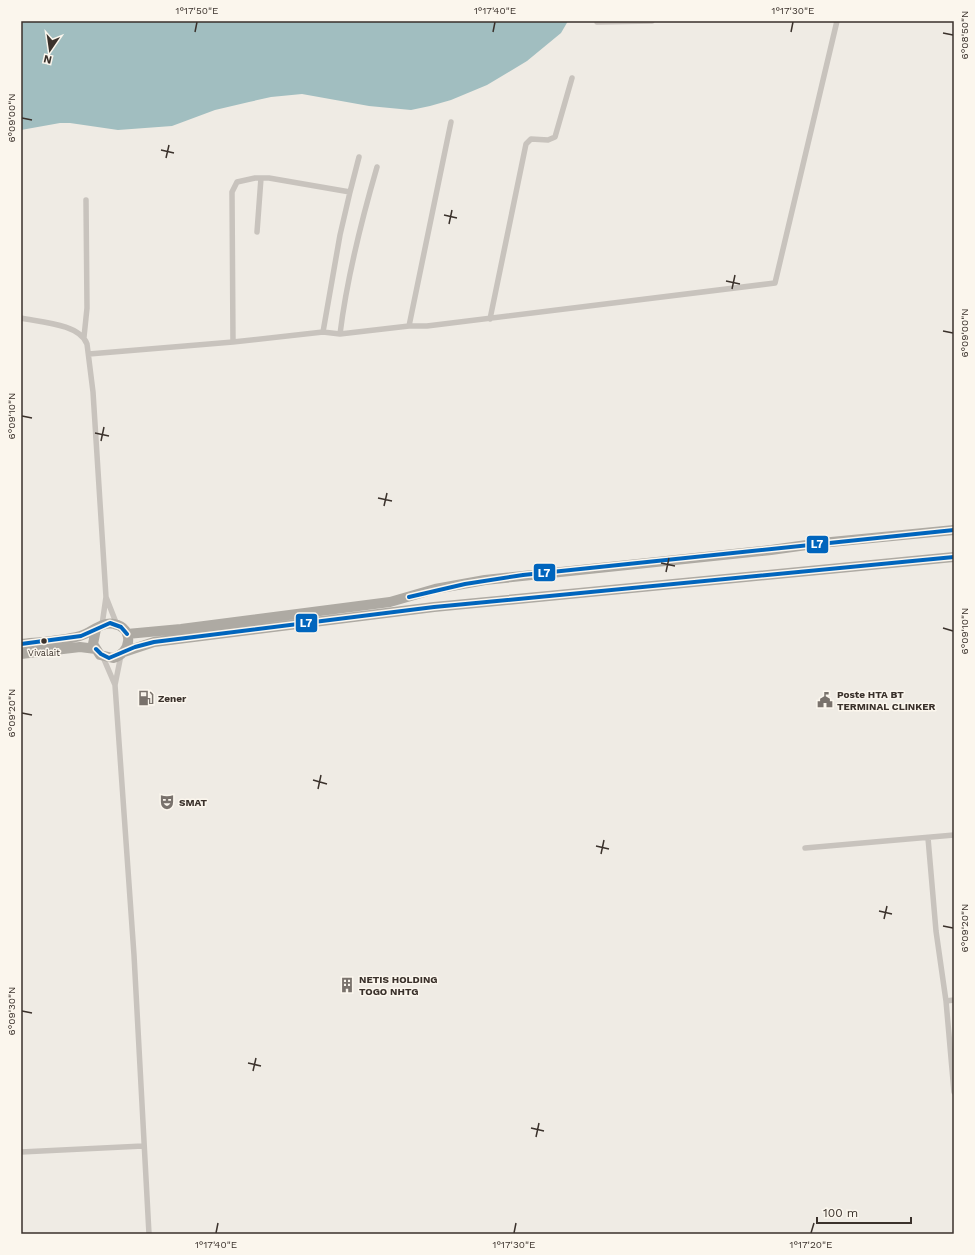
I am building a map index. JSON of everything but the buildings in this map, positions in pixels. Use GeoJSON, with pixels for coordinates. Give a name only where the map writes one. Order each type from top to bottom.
{"type":"FeatureCollection","features":[{"type":"Feature","properties":{"kind":"highway"},"geometry":{"type":"LineString","coordinates":[[127,634],[181,629],[390,602],[435,588],[485,580],[954,530]]}},
{"type":"Feature","properties":{"kind":"highway"},"geometry":{"type":"LineString","coordinates":[[99,627],[93,639],[96,649],[103,657],[113,658],[154,642],[434,607],[954,557]]}},
{"type":"Feature","properties":{"kind":"highway"},"geometry":{"type":"LineString","coordinates":[[21,644],[81,636],[110,623],[117,624],[127,634],[128,643],[123,653]]}},
{"type":"Feature","properties":{"kind":"highway"},"geometry":{"type":"LineString","coordinates":[[21,654],[80,647],[96,649]]}},
{"type":"Feature","properties":{"kind":"street"},"geometry":{"type":"LineString","coordinates":[[597,22],[652,21]]}},
{"type":"Feature","properties":{"kind":"street"},"geometry":{"type":"LineString","coordinates":[[89,354],[233,342],[323,332],[340,334],[409,326],[427,326],[775,283],[837,21]]}},
{"type":"Feature","properties":{"kind":"street"},"geometry":{"type":"LineString","coordinates":[[490,318],[526,144],[531,139],[548,140],[555,137],[572,78]]}},
{"type":"Feature","properties":{"kind":"street"},"geometry":{"type":"LineString","coordinates":[[409,326],[451,122]]}},
{"type":"Feature","properties":{"kind":"street"},"geometry":{"type":"LineString","coordinates":[[323,332],[340,235],[359,157]]}},
{"type":"Feature","properties":{"kind":"street"},"geometry":{"type":"LineString","coordinates":[[340,334],[343,307],[352,262],[377,167]]}},
{"type":"Feature","properties":{"kind":"street"},"geometry":{"type":"LineString","coordinates":[[233,342],[232,192],[237,182],[261,178],[350,192]]}},
{"type":"Feature","properties":{"kind":"street"},"geometry":{"type":"LineString","coordinates":[[257,232],[261,178]]}},
{"type":"Feature","properties":{"kind":"street"},"geometry":{"type":"LineString","coordinates":[[86,200],[86,308],[84,337],[89,354],[106,596],[99,627]]}},
{"type":"Feature","properties":{"kind":"street"},"geometry":{"type":"LineString","coordinates":[[21,318],[71,328],[84,337]]}},
{"type":"Feature","properties":{"kind":"street"},"geometry":{"type":"LineString","coordinates":[[106,596],[117,624]]}},
{"type":"Feature","properties":{"kind":"street"},"geometry":{"type":"LineString","coordinates":[[123,653],[115,685],[134,956],[143,1146],[149,1234]]}},
{"type":"Feature","properties":{"kind":"street"},"geometry":{"type":"LineString","coordinates":[[103,657],[115,685]]}},
{"type":"Feature","properties":{"kind":"street"},"geometry":{"type":"LineString","coordinates":[[805,848],[954,835]]}},
{"type":"Feature","properties":{"kind":"street"},"geometry":{"type":"LineString","coordinates":[[928,838],[936,931],[946,1001],[954,1092]]}},
{"type":"Feature","properties":{"kind":"street"},"geometry":{"type":"LineString","coordinates":[[946,1001],[954,1000]]}},
{"type":"Feature","properties":{"kind":"street"},"geometry":{"type":"LineString","coordinates":[[21,1152],[143,1146]]}},
{"type":"Feature","properties":{"kind":"water"},"geometry":{"type":"Polygon","coordinates":[[[21,21],[568,21],[561,33],[527,61],[487,85],[451,100],[430,106],[411,110],[369,106],[302,94],[271,97],[215,110],[172,126],[118,130],[60,123],[21,130],[21,21]]]}},
{"type":"Feature","properties":{"kind":"transit line","name":"L7"},"geometry":{"type":"LineString","coordinates":[[409,597],[465,584],[523,575],[954,530]]}},
{"type":"Feature","properties":{"kind":"transit line","name":"L7"},"geometry":{"type":"LineString","coordinates":[[96,649],[101,654],[109,658],[135,647],[154,642],[434,607],[954,557]]}},
{"type":"Feature","properties":{"kind":"transit line","name":"L7"},"geometry":{"type":"LineString","coordinates":[[21,644],[81,636],[110,623],[121,627],[127,634]]}},
{"type":"Feature","properties":{"kind":"place","name":"Vivalait"},"geometry":{"type":"Point","coordinates":[44,641]}},
{"type":"Feature","properties":{"kind":"place","name":"Zener"},"geometry":{"type":"Point","coordinates":[146,698]}},
{"type":"Feature","properties":{"kind":"place","name":"Poste HTA BT TERMINAL CLINKER"},"geometry":{"type":"Point","coordinates":[825,700]}},
{"type":"Feature","properties":{"kind":"place","name":"SMAT"},"geometry":{"type":"Point","coordinates":[167,802]}},
{"type":"Feature","properties":{"kind":"place","name":"NETIS HOLDING TOGO NHTG"},"geometry":{"type":"Point","coordinates":[347,985]}}]}
